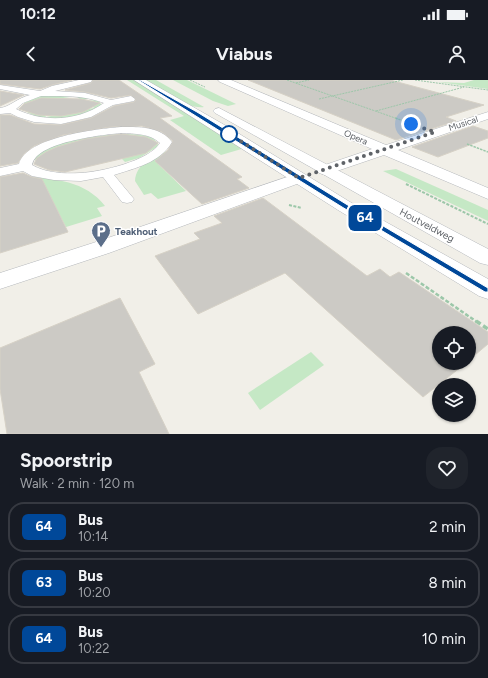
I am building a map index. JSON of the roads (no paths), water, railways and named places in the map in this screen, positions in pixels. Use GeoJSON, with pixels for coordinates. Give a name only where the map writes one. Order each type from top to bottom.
{"type":"FeatureCollection","features":[{"type":"Feature","properties":{"kind":"street"},"geometry":{"type":"LineString","coordinates":[[11,110],[15,104],[21,100],[55,88],[88,80]]}},
{"type":"Feature","properties":{"kind":"street"},"geometry":{"type":"LineString","coordinates":[[139,80],[299,178],[488,290]]}},
{"type":"Feature","properties":{"kind":"street","name":"Opera"},"geometry":{"type":"LineString","coordinates":[[223,80],[488,194]]}},
{"type":"Feature","properties":{"kind":"street"},"geometry":{"type":"LineString","coordinates":[[0,87],[41,94],[58,93],[90,95],[110,103]]}},
{"type":"Feature","properties":{"kind":"street"},"geometry":{"type":"LineString","coordinates":[[0,111],[11,110],[15,113],[46,122],[79,117],[104,108],[110,103],[131,99]]}},
{"type":"Feature","properties":{"kind":"street","name":"Houtveldweg"},"geometry":{"type":"LineString","coordinates":[[208,105],[324,170],[488,258]]}},
{"type":"Feature","properties":{"kind":"street","name":"Musical"},"geometry":{"type":"LineString","coordinates":[[324,170],[488,115]]}},
{"type":"Feature","properties":{"kind":"street"},"geometry":{"type":"LineString","coordinates":[[79,117],[95,134]]}},
{"type":"Feature","properties":{"kind":"street"},"geometry":{"type":"LineString","coordinates":[[470,121],[488,125]]}},
{"type":"Feature","properties":{"kind":"street"},"geometry":{"type":"LineString","coordinates":[[46,122],[56,142]]}},
{"type":"Feature","properties":{"kind":"street"},"geometry":{"type":"LineString","coordinates":[[25,167],[27,158],[42,147],[56,142],[95,134],[132,131],[159,135],[172,132]]}},
{"type":"Feature","properties":{"kind":"street"},"geometry":{"type":"LineString","coordinates":[[0,172],[25,167],[37,173],[54,176],[81,177],[106,173],[134,165],[164,147],[166,142],[159,135]]}},
{"type":"Feature","properties":{"kind":"street"},"geometry":{"type":"LineString","coordinates":[[0,281],[324,170]]}},
{"type":"Feature","properties":{"kind":"street"},"geometry":{"type":"LineString","coordinates":[[106,173],[127,199]]}},
{"type":"Feature","properties":{"kind":"place","name":"Teakhout"},"geometry":{"type":"Point","coordinates":[101,248]}}]}
